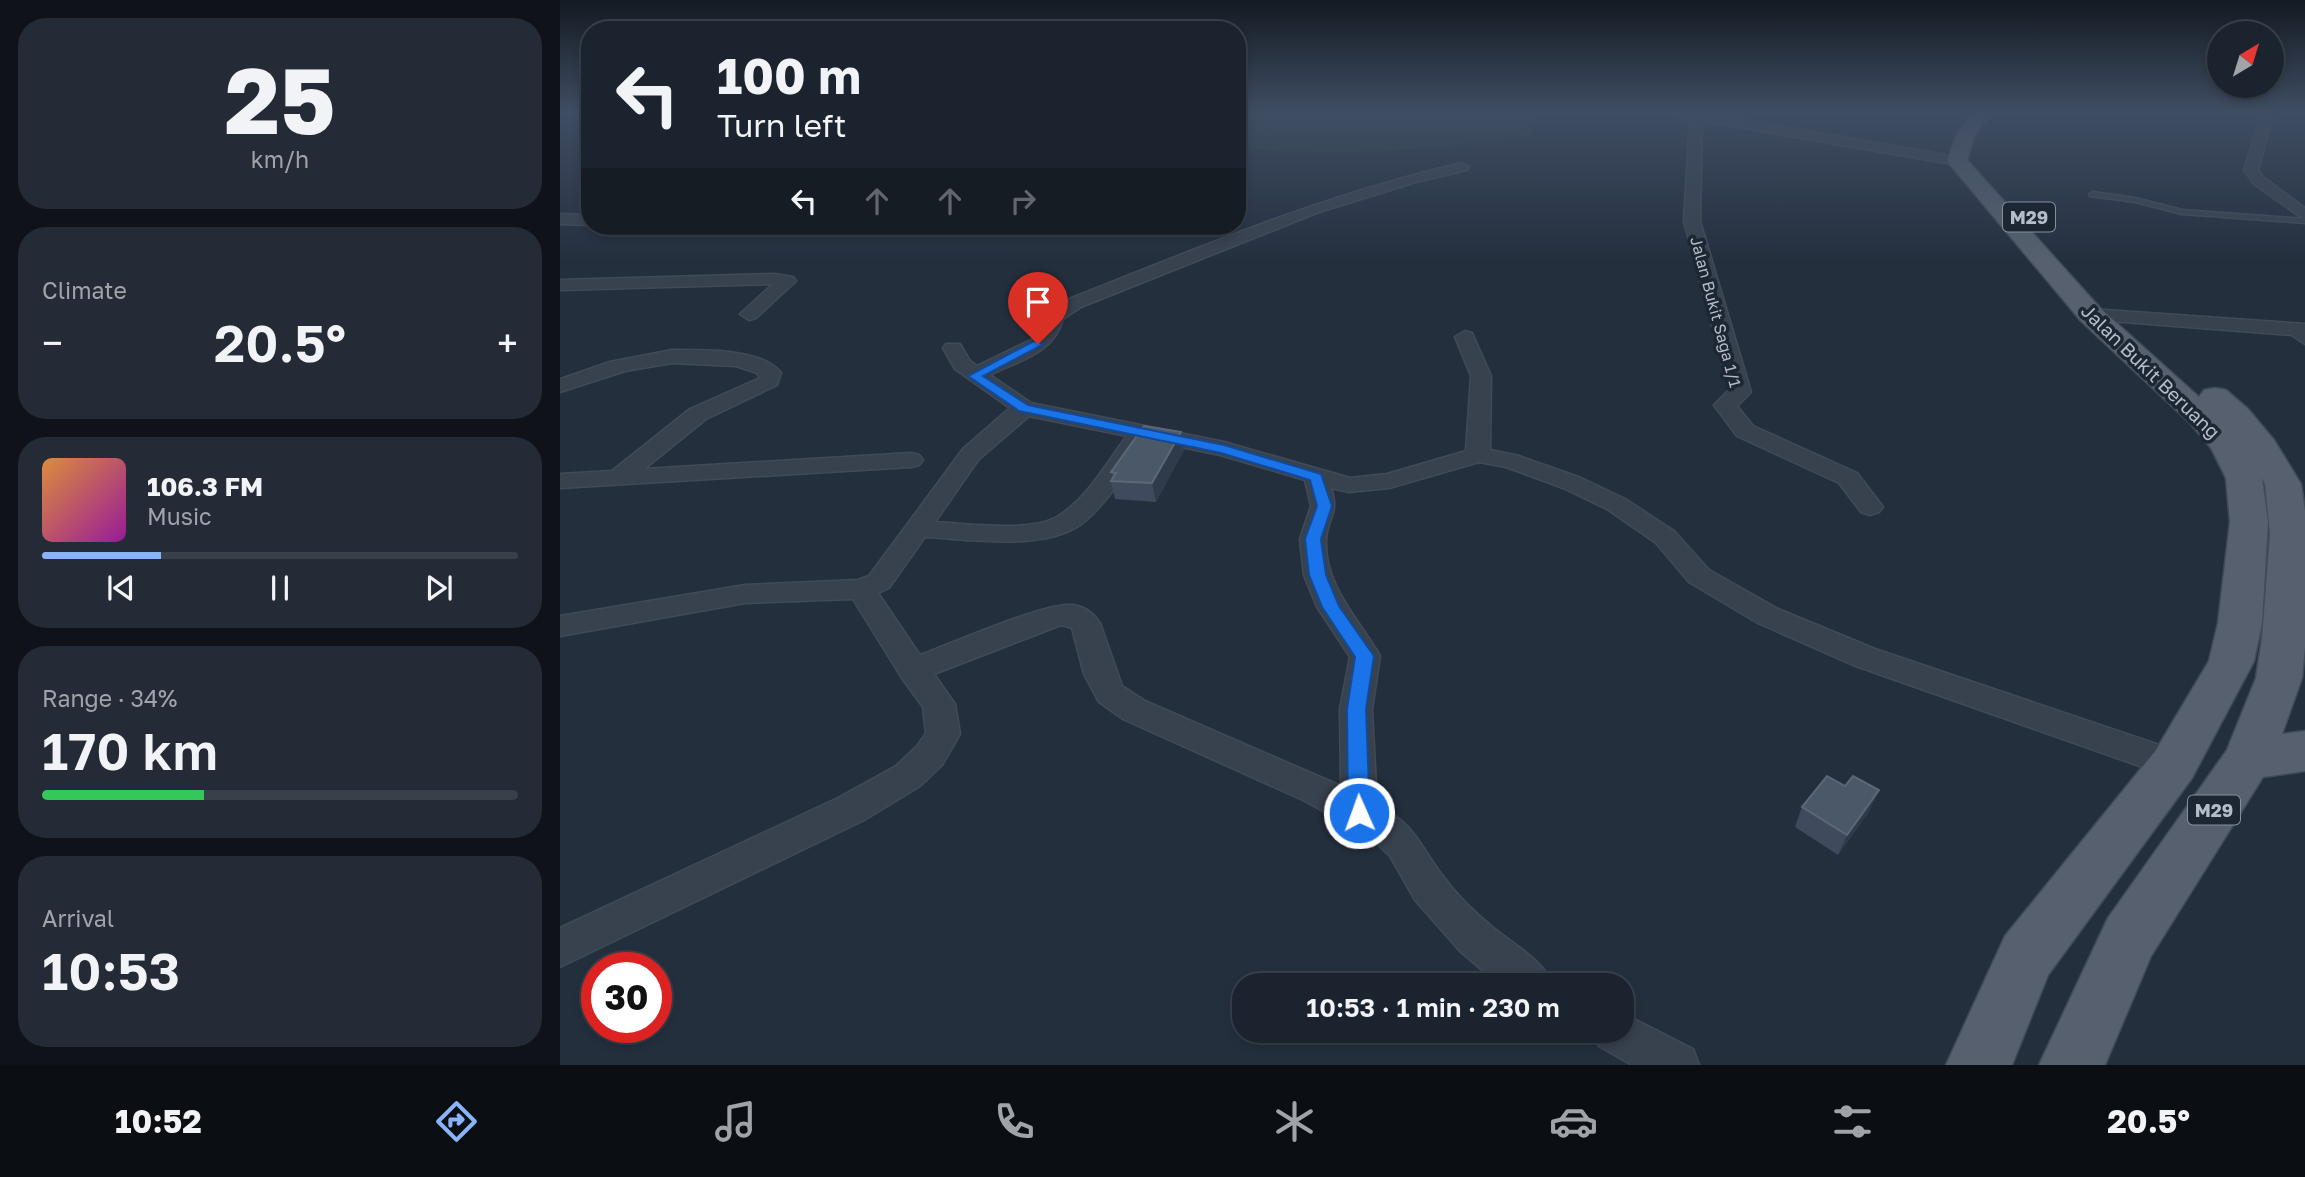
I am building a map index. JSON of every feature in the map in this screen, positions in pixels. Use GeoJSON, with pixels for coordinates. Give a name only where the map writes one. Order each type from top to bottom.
{"type":"FeatureCollection","features":[{"type":"Feature","properties":{"kind":"main road","name":"Jalan Bukit Beruang"},"geometry":{"type":"LineString","coordinates":[[1958,162],[2104,304],[2236,416],[2262,447],[2283,484],[2297,540],[2274,654],[2248,759],[2129,938],[2072,1065]]}},
{"type":"Feature","properties":{"kind":"main road","name":"Jalan Bukit Beruang"},"geometry":{"type":"LineString","coordinates":[[1979,162],[2227,445],[2244,478],[2249,522],[2274,654]]}},
{"type":"Feature","properties":{"kind":"main road","name":"Jalan Bukit Beruang"},"geometry":{"type":"LineString","coordinates":[[1979,1065],[2026,956],[2174,764],[2274,654]]}},
{"type":"Feature","properties":{"kind":"main road"},"geometry":{"type":"LineString","coordinates":[[2248,759],[2305,751]]}},
{"type":"Feature","properties":{"kind":"street","name":"Jalan Bukit Saga 1/1"},"geometry":{"type":"LineString","coordinates":[[1694,162],[1692,221],[1740,392],[1725,405],[1745,431],[1848,478],[1870,507]]}},
{"type":"Feature","properties":{"kind":"street"},"geometry":{"type":"LineString","coordinates":[[2253,162],[2250,170],[2259,181],[2305,215]]}},
{"type":"Feature","properties":{"kind":"street"},"geometry":{"type":"LineString","coordinates":[[1246,235],[1362,192],[1462,167]]}},
{"type":"Feature","properties":{"kind":"street"},"geometry":{"type":"LineString","coordinates":[[560,219],[581,220]]}},
{"type":"Feature","properties":{"kind":"street"},"geometry":{"type":"LineString","coordinates":[[974,376],[1038,344],[1049,334],[1054,316],[1075,303],[1245,235]]}},
{"type":"Feature","properties":{"kind":"street"},"geometry":{"type":"LineString","coordinates":[[560,285],[775,279],[788,281],[749,314]]}},
{"type":"Feature","properties":{"kind":"street"},"geometry":{"type":"LineString","coordinates":[[2104,304],[2300,333]]}},
{"type":"Feature","properties":{"kind":"street"},"geometry":{"type":"LineString","coordinates":[[1465,337],[1481,376],[1478,455]]}},
{"type":"Feature","properties":{"kind":"street"},"geometry":{"type":"LineString","coordinates":[[953,348],[962,365],[974,376],[1024,408],[1224,449],[1349,485],[1390,481],[1478,455],[1511,461],[1572,483],[1616,504],[1665,537],[1699,576],[1768,616],[1864,656],[2174,764]]}},
{"type":"Feature","properties":{"kind":"street"},"geometry":{"type":"LineString","coordinates":[[560,386],[646,357],[680,354],[738,359],[771,373],[770,381],[684,423],[611,478],[560,501]]}},
{"type":"Feature","properties":{"kind":"street"},"geometry":{"type":"LineString","coordinates":[[560,626],[745,594],[862,589],[878,582],[971,454],[1024,408]]}},
{"type":"Feature","properties":{"kind":"street"},"geometry":{"type":"LineString","coordinates":[[918,529],[1022,531],[1049,530],[1064,524],[1093,498],[1143,432]]}},
{"type":"Feature","properties":{"kind":"street"},"geometry":{"type":"LineString","coordinates":[[560,481],[911,460]]}},
{"type":"Feature","properties":{"kind":"street"},"geometry":{"type":"LineString","coordinates":[[1316,477],[1324,506],[1313,539],[1318,575],[1331,607],[1365,656],[1356,709],[1359,813]]}},
{"type":"Feature","properties":{"kind":"street"},"geometry":{"type":"LineString","coordinates":[[560,948],[851,808],[908,776],[930,755],[943,734],[939,704],[913,670],[862,589]]}},
{"type":"Feature","properties":{"kind":"street"},"geometry":{"type":"LineString","coordinates":[[913,670],[1058,615],[1074,615],[1085,623],[1100,674],[1110,694],[1134,710],[1315,790],[1382,825],[1403,845],[1429,888],[1474,938],[1517,973]]}},
{"type":"Feature","properties":{"kind":"street"},"geometry":{"type":"LineString","coordinates":[[1634,1042],[1677,1065]]}},
{"type":"Feature","properties":{"kind":"lane"},"geometry":{"type":"LineString","coordinates":[[2093,194],[2135,200],[2182,212],[2305,221]]}},
{"type":"Feature","properties":{"kind":"building"},"geometry":{"type":"Polygon","coordinates":[[[1144,426],[1181,432],[1152,483],[1111,481],[1116,473],[1111,472],[1144,426]]]}},
{"type":"Feature","properties":{"kind":"building"},"geometry":{"type":"Polygon","coordinates":[[[1827,776],[1845,786],[1853,776],[1879,790],[1847,835],[1802,807],[1827,776]]]}},
{"type":"Feature","properties":{"kind":"route"},"geometry":{"type":"LineString","coordinates":[[1038,344],[974,376],[1024,408],[1224,449],[1316,477],[1324,506],[1313,539],[1318,575],[1331,607],[1365,656],[1356,709],[1359,813]]}}]}
